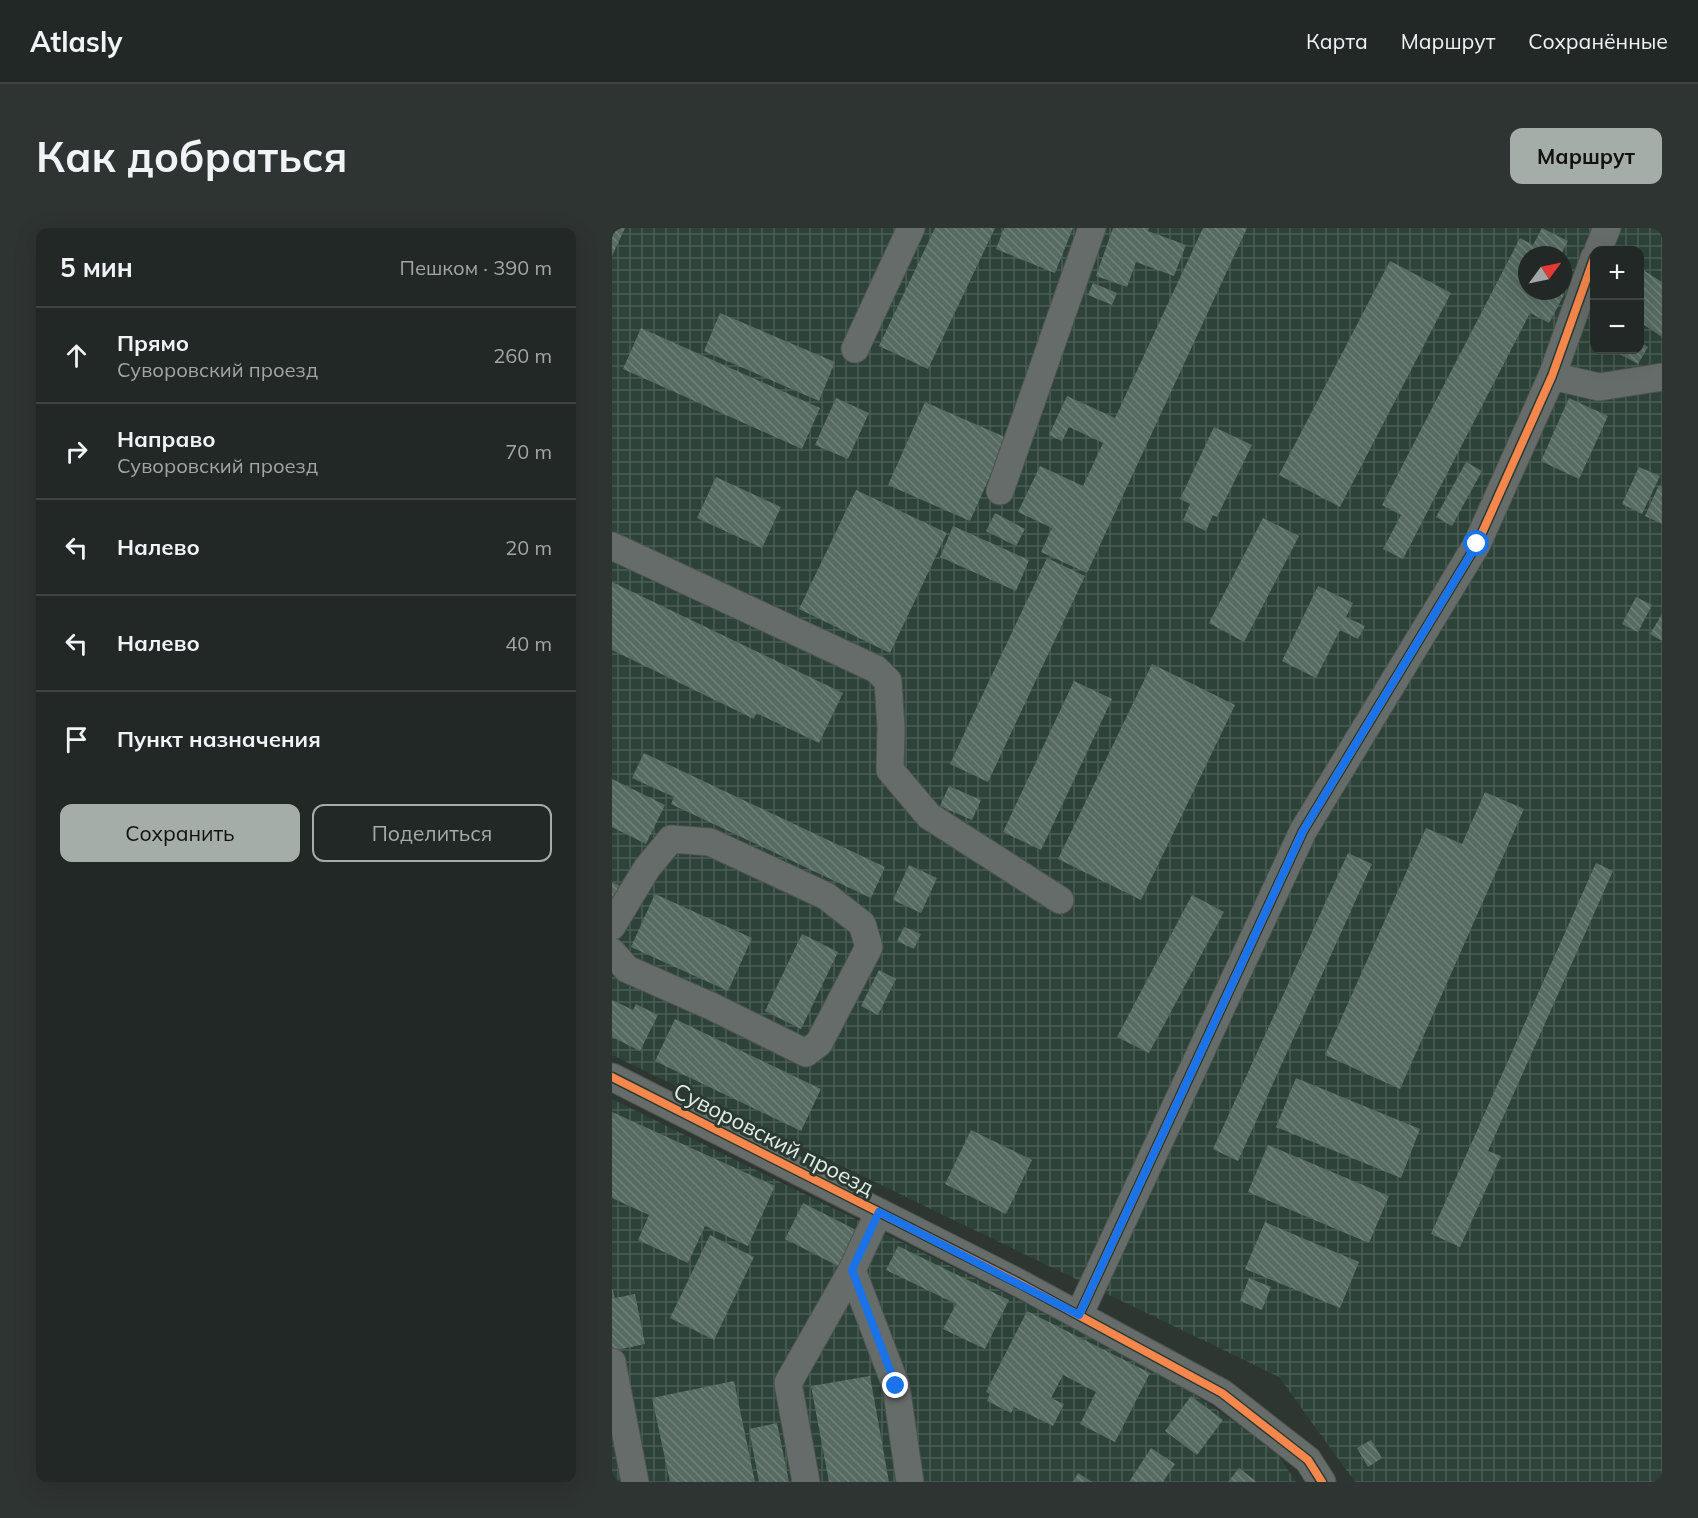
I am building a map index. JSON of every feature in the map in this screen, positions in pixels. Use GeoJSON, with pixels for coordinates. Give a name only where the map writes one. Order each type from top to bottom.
{"type":"FeatureCollection","features":[{"type":"Feature","properties":{"kind":"street"},"geometry":{"type":"LineString","coordinates":[[855,350],[911,228]]}},
{"type":"Feature","properties":{"kind":"street"},"geometry":{"type":"LineString","coordinates":[[1000,491],[1092,228]]}},
{"type":"Feature","properties":{"kind":"street"},"geometry":{"type":"LineString","coordinates":[[1600,246],[1607,228]]}},
{"type":"Feature","properties":{"kind":"street"},"geometry":{"type":"LineString","coordinates":[[1079,1315],[1303,831],[1477,544],[1552,375],[1590,269]]}},
{"type":"Feature","properties":{"kind":"street"},"geometry":{"type":"LineString","coordinates":[[1552,375],[1599,387],[1662,377]]}},
{"type":"Feature","properties":{"kind":"street"},"geometry":{"type":"LineString","coordinates":[[612,546],[876,669],[888,681],[891,728],[890,770],[929,816],[1060,900]]}},
{"type":"Feature","properties":{"kind":"street"},"geometry":{"type":"LineString","coordinates":[[612,926],[647,868],[671,839],[710,842],[826,897],[862,924],[869,947],[819,1043],[806,1053],[711,1006],[627,969],[612,952]]}},
{"type":"Feature","properties":{"kind":"street","name":"Суворовский проезд"},"geometry":{"type":"LineString","coordinates":[[612,1077],[1079,1315],[1222,1393],[1308,1460],[1322,1482]]}},
{"type":"Feature","properties":{"kind":"street"},"geometry":{"type":"LineString","coordinates":[[806,1482],[788,1383],[852,1270],[879,1212]]}},
{"type":"Feature","properties":{"kind":"street"},"geometry":{"type":"LineString","coordinates":[[852,1270],[896,1386],[910,1482]]}},
{"type":"Feature","properties":{"kind":"street"},"geometry":{"type":"LineString","coordinates":[[612,1362],[635,1482]]}},
{"type":"Feature","properties":{"kind":"shaded area"},"geometry":{"type":"Polygon","coordinates":[[[612,228],[1662,228],[1662,1482],[1355,1482],[1279,1377],[612,1055],[612,228]]]}},
{"type":"Feature","properties":{"kind":"shaded area"},"geometry":{"type":"Polygon","coordinates":[[[612,1099],[1153,1366],[1274,1449],[1296,1482],[612,1482],[612,1099]]]}},
{"type":"Feature","properties":{"kind":"building"},"geometry":{"type":"Polygon","coordinates":[[[612,228],[625,228],[612,256],[612,228]]]}},
{"type":"Feature","properties":{"kind":"building"},"geometry":{"type":"Polygon","coordinates":[[[935,228],[995,228],[928,369],[879,346],[935,228]]]}},
{"type":"Feature","properties":{"kind":"building"},"geometry":{"type":"Polygon","coordinates":[[[1004,228],[1073,228],[1055,273],[996,249],[1004,228]]]}},
{"type":"Feature","properties":{"kind":"building"},"geometry":{"type":"Polygon","coordinates":[[[1113,228],[1149,228],[1148,231],[1186,245],[1174,276],[1136,262],[1127,287],[1096,276],[1113,228]]]}},
{"type":"Feature","properties":{"kind":"building"},"geometry":{"type":"Polygon","coordinates":[[[1203,228],[1247,228],[1087,573],[1041,552],[1052,528],[1018,512],[1040,466],[1083,486],[1103,443],[1069,427],[1062,441],[1049,435],[1067,396],[1115,418],[1203,228]]]}},
{"type":"Feature","properties":{"kind":"building"},"geometry":{"type":"Polygon","coordinates":[[[1542,228],[1568,241],[1566,246],[1518,246],[1518,300],[1561,300],[1549,323],[1530,313],[1403,559],[1383,549],[1401,515],[1382,505],[1520,238],[1533,245],[1542,228]]]}},
{"type":"Feature","properties":{"kind":"building"},"geometry":{"type":"Polygon","coordinates":[[[1390,261],[1451,293],[1340,507],[1279,475],[1390,261]]]}},
{"type":"Feature","properties":{"kind":"building"},"geometry":{"type":"Polygon","coordinates":[[[1644,271],[1662,282],[1662,337],[1644,325],[1644,271]]]}},
{"type":"Feature","properties":{"kind":"building"},"geometry":{"type":"Polygon","coordinates":[[[1093,283],[1117,293],[1112,305],[1088,295],[1093,283]]]}},
{"type":"Feature","properties":{"kind":"building"},"geometry":{"type":"Polygon","coordinates":[[[720,313],[835,362],[819,401],[704,351],[720,313]]]}},
{"type":"Feature","properties":{"kind":"building"},"geometry":{"type":"Polygon","coordinates":[[[641,328],[820,408],[802,449],[623,369],[641,328]]]}},
{"type":"Feature","properties":{"kind":"building"},"geometry":{"type":"Polygon","coordinates":[[[1619,354],[1644,354],[1638,364],[1619,354]]]}},
{"type":"Feature","properties":{"kind":"building"},"geometry":{"type":"Polygon","coordinates":[[[836,398],[869,413],[848,459],[815,445],[836,398]]]}},
{"type":"Feature","properties":{"kind":"building"},"geometry":{"type":"Polygon","coordinates":[[[1569,398],[1608,416],[1579,479],[1541,461],[1569,398]]]}},
{"type":"Feature","properties":{"kind":"building"},"geometry":{"type":"Polygon","coordinates":[[[925,402],[1007,438],[970,521],[888,485],[925,402]]]}},
{"type":"Feature","properties":{"kind":"building"},"geometry":{"type":"Polygon","coordinates":[[[1214,427],[1252,445],[1217,517],[1213,515],[1206,531],[1183,520],[1190,504],[1180,499],[1214,427]]]}},
{"type":"Feature","properties":{"kind":"building"},"geometry":{"type":"Polygon","coordinates":[[[1466,462],[1482,471],[1452,526],[1436,517],[1466,462]]]}},
{"type":"Feature","properties":{"kind":"building"},"geometry":{"type":"Polygon","coordinates":[[[1639,467],[1660,476],[1642,514],[1622,504],[1639,467]]]}},
{"type":"Feature","properties":{"kind":"building"},"geometry":{"type":"Polygon","coordinates":[[[716,477],[781,507],[762,548],[697,518],[716,477]]]}},
{"type":"Feature","properties":{"kind":"building"},"geometry":{"type":"Polygon","coordinates":[[[1659,485],[1662,487],[1662,524],[1645,516],[1659,485]]]}},
{"type":"Feature","properties":{"kind":"building"},"geometry":{"type":"Polygon","coordinates":[[[856,490],[947,533],[890,653],[799,609],[856,490]]]}},
{"type":"Feature","properties":{"kind":"building"},"geometry":{"type":"Polygon","coordinates":[[[995,513],[1025,529],[1016,546],[986,531],[995,513]]]}},
{"type":"Feature","properties":{"kind":"building"},"geometry":{"type":"Polygon","coordinates":[[[1263,518],[1299,536],[1244,642],[1209,623],[1263,518]]]}},
{"type":"Feature","properties":{"kind":"building"},"geometry":{"type":"Polygon","coordinates":[[[953,526],[1029,560],[1016,591],[940,557],[953,526]]]}},
{"type":"Feature","properties":{"kind":"building"},"geometry":{"type":"Polygon","coordinates":[[[1047,558],[1085,576],[988,782],[950,764],[1047,558]]]}},
{"type":"Feature","properties":{"kind":"building"},"geometry":{"type":"Polygon","coordinates":[[[612,582],[843,693],[819,743],[756,713],[754,719],[612,650],[612,582]]]}},
{"type":"Feature","properties":{"kind":"building"},"geometry":{"type":"Polygon","coordinates":[[[1318,586],[1353,603],[1346,617],[1365,626],[1358,639],[1340,630],[1316,678],[1282,661],[1318,586]]]}},
{"type":"Feature","properties":{"kind":"building"},"geometry":{"type":"Polygon","coordinates":[[[1636,597],[1652,605],[1638,632],[1622,624],[1636,597]]]}},
{"type":"Feature","properties":{"kind":"building"},"geometry":{"type":"Polygon","coordinates":[[[1662,614],[1662,641],[1650,634],[1662,614]]]}},
{"type":"Feature","properties":{"kind":"building"},"geometry":{"type":"Polygon","coordinates":[[[1152,664],[1235,705],[1141,900],[1058,859],[1152,664]]]}},
{"type":"Feature","properties":{"kind":"building"},"geometry":{"type":"Polygon","coordinates":[[[1074,681],[1112,699],[1041,850],[1003,832],[1074,681]]]}},
{"type":"Feature","properties":{"kind":"building"},"geometry":{"type":"Polygon","coordinates":[[[644,753],[885,867],[871,898],[671,804],[674,797],[632,778],[644,753]]]}},
{"type":"Feature","properties":{"kind":"building"},"geometry":{"type":"Polygon","coordinates":[[[612,779],[665,805],[646,844],[612,827],[612,779]]]}},
{"type":"Feature","properties":{"kind":"building"},"geometry":{"type":"Polygon","coordinates":[[[949,786],[981,800],[972,820],[940,806],[949,786]]]}},
{"type":"Feature","properties":{"kind":"building"},"geometry":{"type":"Polygon","coordinates":[[[1485,792],[1524,809],[1400,1089],[1325,1055],[1426,828],[1462,844],[1485,792]]]}},
{"type":"Feature","properties":{"kind":"building"},"geometry":{"type":"Polygon","coordinates":[[[1348,853],[1372,864],[1238,1161],[1213,1149],[1348,853]]]}},
{"type":"Feature","properties":{"kind":"building"},"geometry":{"type":"Polygon","coordinates":[[[1596,863],[1613,871],[1488,1151],[1501,1156],[1460,1247],[1431,1234],[1596,863]]]}},
{"type":"Feature","properties":{"kind":"building"},"geometry":{"type":"Polygon","coordinates":[[[909,865],[937,878],[921,913],[893,900],[909,865]]]}},
{"type":"Feature","properties":{"kind":"building"},"geometry":{"type":"Polygon","coordinates":[[[612,882],[622,887],[612,908],[612,882]]]}},
{"type":"Feature","properties":{"kind":"building"},"geometry":{"type":"Polygon","coordinates":[[[655,894],[752,938],[728,991],[631,947],[655,894]]]}},
{"type":"Feature","properties":{"kind":"building"},"geometry":{"type":"Polygon","coordinates":[[[1192,895],[1224,912],[1149,1053],[1117,1037],[1192,895]]]}},
{"type":"Feature","properties":{"kind":"building"},"geometry":{"type":"Polygon","coordinates":[[[904,927],[921,934],[914,949],[897,941],[904,927]]]}},
{"type":"Feature","properties":{"kind":"building"},"geometry":{"type":"Polygon","coordinates":[[[802,934],[838,952],[801,1029],[765,1011],[802,934]]]}},
{"type":"Feature","properties":{"kind":"building"},"geometry":{"type":"Polygon","coordinates":[[[879,970],[896,979],[878,1015],[861,1006],[879,970]]]}},
{"type":"Feature","properties":{"kind":"building"},"geometry":{"type":"Polygon","coordinates":[[[612,1000],[633,1010],[636,1004],[658,1015],[640,1051],[612,1037],[612,1000]]]}},
{"type":"Feature","properties":{"kind":"building"},"geometry":{"type":"Polygon","coordinates":[[[675,1019],[821,1089],[801,1131],[655,1061],[675,1019]]]}},
{"type":"Feature","properties":{"kind":"building"},"geometry":{"type":"Polygon","coordinates":[[[1296,1078],[1420,1129],[1401,1178],[1276,1127],[1296,1078]]]}},
{"type":"Feature","properties":{"kind":"building"},"geometry":{"type":"Polygon","coordinates":[[[612,1112],[775,1186],[748,1246],[705,1226],[688,1263],[638,1240],[649,1215],[612,1198],[612,1112]]]}},
{"type":"Feature","properties":{"kind":"building"},"geometry":{"type":"Polygon","coordinates":[[[971,1130],[1032,1160],[1006,1214],[945,1184],[971,1130]]]}},
{"type":"Feature","properties":{"kind":"building"},"geometry":{"type":"Polygon","coordinates":[[[1268,1145],[1389,1196],[1369,1243],[1248,1192],[1268,1145]]]}},
{"type":"Feature","properties":{"kind":"building"},"geometry":{"type":"Polygon","coordinates":[[[803,1203],[858,1231],[840,1267],[785,1239],[803,1203]]]}},
{"type":"Feature","properties":{"kind":"building"},"geometry":{"type":"Polygon","coordinates":[[[1265,1222],[1359,1262],[1340,1308],[1245,1269],[1265,1222]]]}},
{"type":"Feature","properties":{"kind":"building"},"geometry":{"type":"Polygon","coordinates":[[[710,1235],[754,1257],[714,1340],[670,1318],[710,1235]]]}},
{"type":"Feature","properties":{"kind":"building"},"geometry":{"type":"Polygon","coordinates":[[[898,1246],[1009,1300],[985,1349],[943,1329],[956,1304],[886,1270],[898,1246]]]}},
{"type":"Feature","properties":{"kind":"building"},"geometry":{"type":"Polygon","coordinates":[[[1249,1278],[1271,1287],[1262,1310],[1240,1301],[1249,1278]]]}},
{"type":"Feature","properties":{"kind":"building"},"geometry":{"type":"Polygon","coordinates":[[[612,1288],[615,1298],[635,1294],[645,1344],[612,1351],[612,1288]]]}},
{"type":"Feature","properties":{"kind":"building"},"geometry":{"type":"Polygon","coordinates":[[[1027,1311],[1150,1373],[1115,1442],[1080,1424],[1096,1392],[1063,1375],[1051,1398],[1064,1404],[1053,1426],[1014,1407],[1011,1413],[987,1401],[990,1394],[986,1392],[1027,1311]]]}},
{"type":"Feature","properties":{"kind":"building"},"geometry":{"type":"Polygon","coordinates":[[[870,1376],[889,1482],[829,1482],[811,1386],[870,1376]]]}},
{"type":"Feature","properties":{"kind":"building"},"geometry":{"type":"Polygon","coordinates":[[[734,1381],[755,1482],[670,1482],[652,1398],[734,1381]]]}},
{"type":"Feature","properties":{"kind":"building"},"geometry":{"type":"Polygon","coordinates":[[[1191,1396],[1223,1420],[1197,1455],[1165,1431],[1191,1396]]]}},
{"type":"Feature","properties":{"kind":"building"},"geometry":{"type":"Polygon","coordinates":[[[777,1423],[789,1482],[759,1482],[749,1429],[777,1423]]]}},
{"type":"Feature","properties":{"kind":"building"},"geometry":{"type":"Polygon","coordinates":[[[1371,1440],[1382,1458],[1368,1467],[1357,1448],[1371,1440]]]}},
{"type":"Feature","properties":{"kind":"building"},"geometry":{"type":"Polygon","coordinates":[[[1151,1448],[1175,1464],[1163,1482],[1129,1482],[1151,1448]]]}},
{"type":"Feature","properties":{"kind":"building"},"geometry":{"type":"Polygon","coordinates":[[[1239,1468],[1257,1482],[1228,1482],[1239,1468]]]}},
{"type":"Feature","properties":{"kind":"building"},"geometry":{"type":"Polygon","coordinates":[[[1078,1473],[1092,1482],[1073,1482],[1078,1473]]]}},
{"type":"Feature","properties":{"kind":"cycle path"},"geometry":{"type":"LineString","coordinates":[[1079,1315],[1303,831],[1477,544],[1552,376],[1590,269]]}},
{"type":"Feature","properties":{"kind":"cycle path"},"geometry":{"type":"LineString","coordinates":[[612,1077],[1019,1283],[1222,1393],[1308,1460],[1322,1482]]}},
{"type":"Feature","properties":{"kind":"route"},"geometry":{"type":"LineString","coordinates":[[896,1386],[852,1270],[879,1212],[1079,1315],[1303,831],[1477,544]]}}]}
